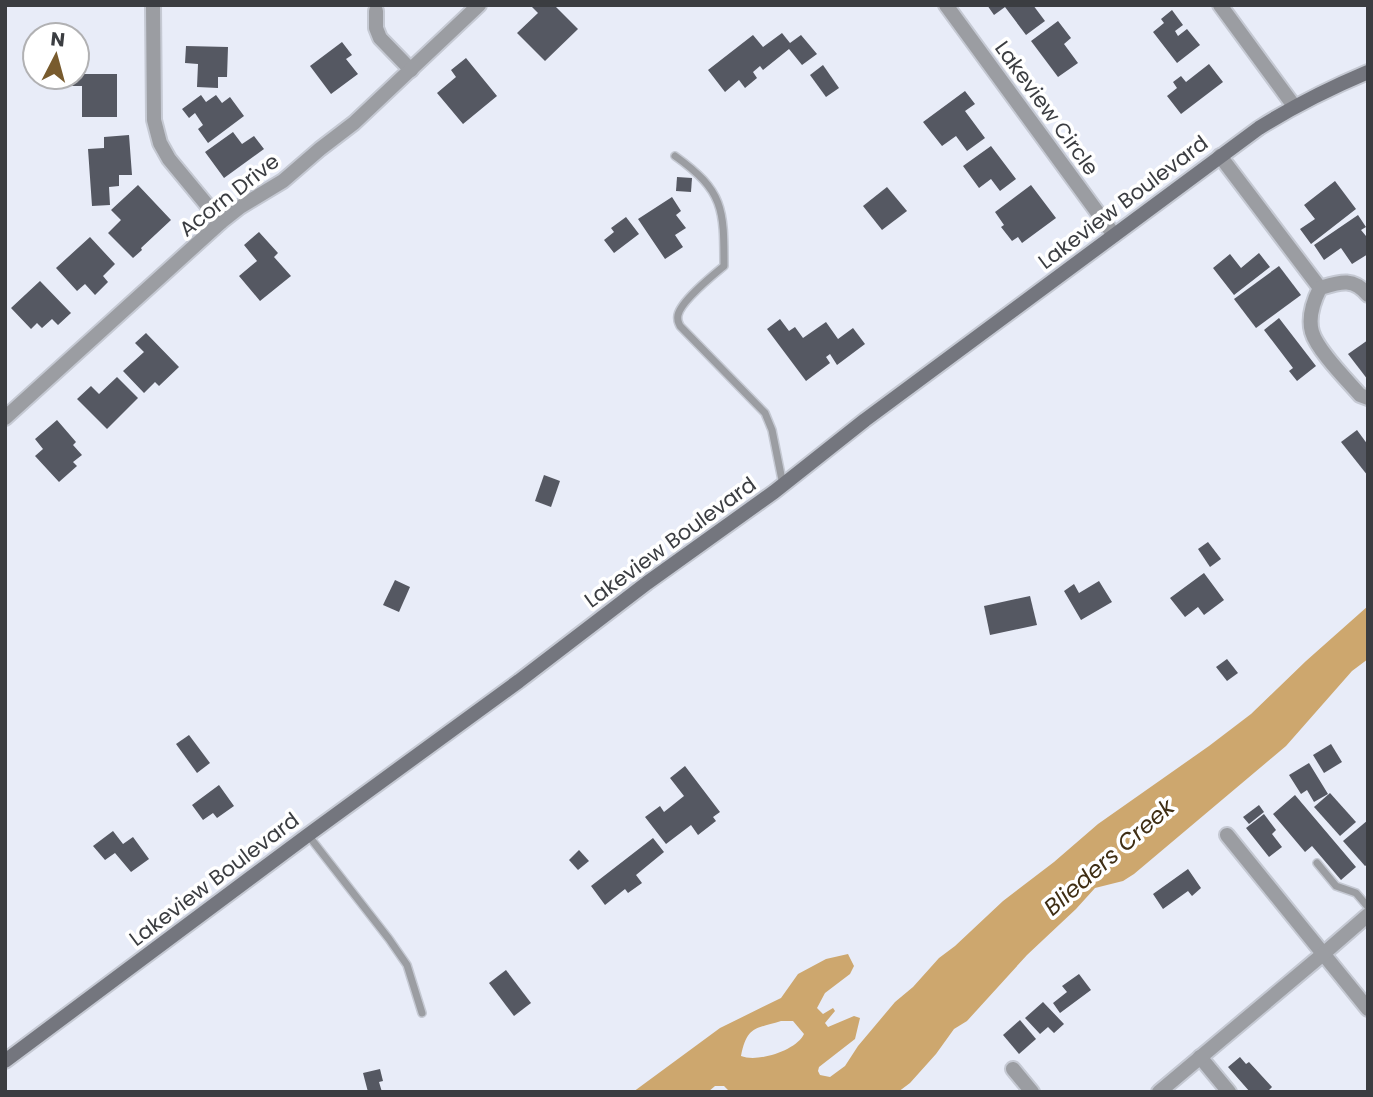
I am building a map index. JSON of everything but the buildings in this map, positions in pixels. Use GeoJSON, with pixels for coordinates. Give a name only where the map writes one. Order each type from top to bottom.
{"type":"FeatureCollection","features":[{"type":"Feature","properties":{"kind":"street"},"geometry":{"type":"LineString","coordinates":[[153,5],[154,120],[160,143],[169,159],[221,222]]}},
{"type":"Feature","properties":{"kind":"street","name":"Acorn Drive"},"geometry":{"type":"LineString","coordinates":[[5,418],[221,222],[283,181],[354,123],[479,5]]}},
{"type":"Feature","properties":{"kind":"street","name":"Lakeview Circle"},"geometry":{"type":"LineString","coordinates":[[946,5],[1114,235]]}},
{"type":"Feature","properties":{"kind":"street"},"geometry":{"type":"LineString","coordinates":[[1220,5],[1294,106]]}},
{"type":"Feature","properties":{"kind":"street"},"geometry":{"type":"LineString","coordinates":[[376,11],[376,28],[380,38],[411,69]]}},
{"type":"Feature","properties":{"kind":"street","name":"Lakeview Boulevard"},"geometry":{"type":"LineString","coordinates":[[5,1061],[519,681],[647,583],[783,485],[865,420],[1220,156],[1294,106],[1368,72]]}},
{"type":"Feature","properties":{"kind":"street"},"geometry":{"type":"LineString","coordinates":[[1220,156],[1321,288]]}},
{"type":"Feature","properties":{"kind":"street"},"geometry":{"type":"LineString","coordinates":[[1368,295],[1362,287],[1352,283],[1340,282],[1321,288],[1314,300],[1311,330],[1318,345],[1360,395],[1368,398]]}},
{"type":"Feature","properties":{"kind":"street"},"geometry":{"type":"LineString","coordinates":[[1227,835],[1368,1009]]}},
{"type":"Feature","properties":{"kind":"street"},"geometry":{"type":"LineString","coordinates":[[1159,1092],[1368,915]]}},
{"type":"Feature","properties":{"kind":"street"},"geometry":{"type":"LineString","coordinates":[[1200,1056],[1229,1092]]}},
{"type":"Feature","properties":{"kind":"street"},"geometry":{"type":"LineString","coordinates":[[1013,1069],[1032,1092]]}},
{"type":"Feature","properties":{"kind":"lane"},"geometry":{"type":"LineString","coordinates":[[675,156],[695,170],[716,196],[723,218],[724,235],[724,266],[690,297],[678,312],[677,319],[680,326],[765,413],[772,430],[783,485]]}},
{"type":"Feature","properties":{"kind":"lane"},"geometry":{"type":"LineString","coordinates":[[308,835],[407,965],[422,1013]]}},
{"type":"Feature","properties":{"kind":"lane"},"geometry":{"type":"LineString","coordinates":[[1317,863],[1336,886],[1353,891],[1368,907]]}},
{"type":"Feature","properties":{"kind":"water","name":"Blieders Creek"},"geometry":{"type":"Polygon","coordinates":[[[1368,606],[1368,659],[1352,671],[1286,746],[1134,874],[1123,881],[1095,888],[1027,955],[967,1021],[954,1029],[936,1054],[910,1083],[898,1092],[730,1092],[724,1086],[715,1086],[708,1092],[633,1092],[720,1028],[781,998],[798,974],[826,959],[848,954],[854,966],[850,974],[825,993],[817,1008],[823,1014],[833,1008],[835,1011],[825,1023],[828,1027],[854,1016],[860,1018],[855,1039],[819,1067],[820,1075],[830,1077],[845,1066],[895,1002],[1003,901],[1098,824],[1251,714],[1368,606]],[[781,1021],[754,1030],[746,1039],[741,1056],[767,1056],[794,1045],[804,1034],[793,1021],[781,1021]]]}}]}
